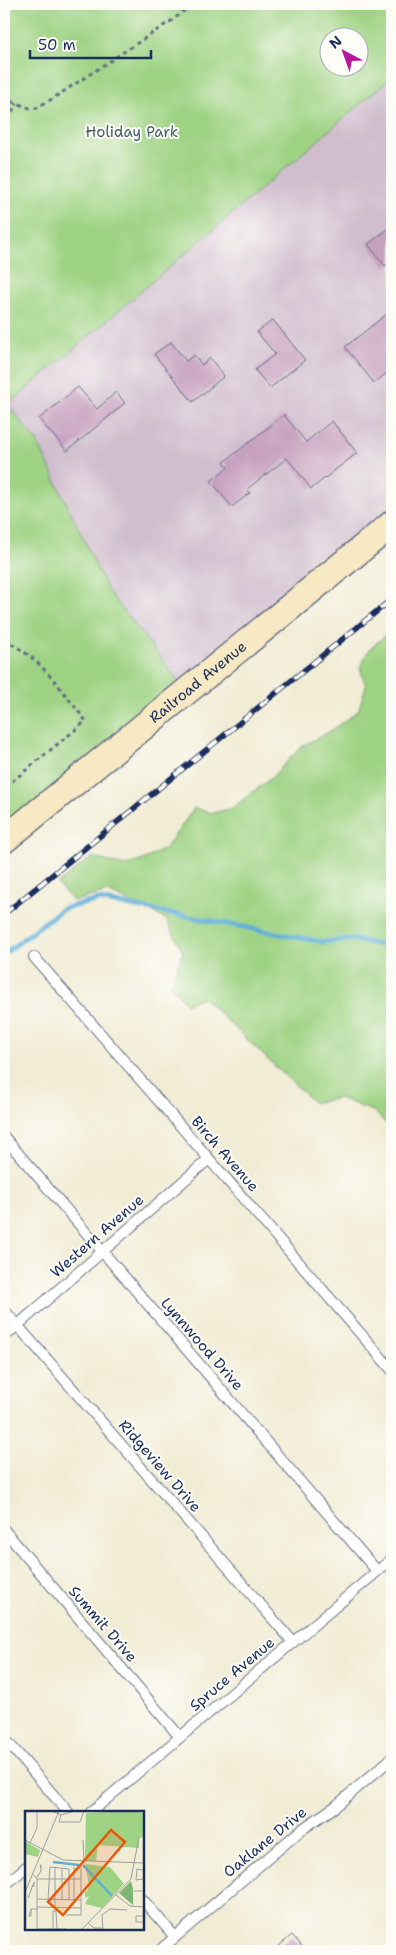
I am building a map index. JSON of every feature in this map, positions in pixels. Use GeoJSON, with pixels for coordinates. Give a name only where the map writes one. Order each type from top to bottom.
{"type":"FeatureCollection","features":[{"type":"Feature","properties":{"kind":"main road","name":"Railroad Avenue"},"geometry":{"type":"LineString","coordinates":[[4,840],[392,524]]}},
{"type":"Feature","properties":{"kind":"lane","name":"Birch Avenue"},"geometry":{"type":"LineString","coordinates":[[34,957],[392,1370]]}},
{"type":"Feature","properties":{"kind":"lane","name":"Lynnwood Drive"},"geometry":{"type":"LineString","coordinates":[[4,1137],[377,1571]]}},
{"type":"Feature","properties":{"kind":"lane","name":"Western Avenue"},"geometry":{"type":"LineString","coordinates":[[4,1336],[209,1159]]}},
{"type":"Feature","properties":{"kind":"lane","name":"Ridgeview Drive"},"geometry":{"type":"LineString","coordinates":[[4,1310],[293,1642]]}},
{"type":"Feature","properties":{"kind":"lane","name":"Summit Drive"},"geometry":{"type":"LineString","coordinates":[[4,1530],[180,1737]]}},
{"type":"Feature","properties":{"kind":"lane","name":"Spruce Avenue"},"geometry":{"type":"LineString","coordinates":[[92,1811],[392,1559]]}},
{"type":"Feature","properties":{"kind":"lane"},"geometry":{"type":"LineString","coordinates":[[4,1738],[67,1811]]}},
{"type":"Feature","properties":{"kind":"lane","name":"Oaklane Drive"},"geometry":{"type":"LineString","coordinates":[[159,1951],[301,1830],[336,1806],[392,1758]]}},
{"type":"Feature","properties":{"kind":"lane"},"geometry":{"type":"LineString","coordinates":[[4,1886],[25,1868]]}},
{"type":"Feature","properties":{"kind":"lane"},"geometry":{"type":"LineString","coordinates":[[144,1901],[175,1937]]}},
{"type":"Feature","properties":{"kind":"path"},"geometry":{"type":"LineString","coordinates":[[4,99],[30,108],[36,108],[193,4]]}},
{"type":"Feature","properties":{"kind":"path"},"geometry":{"type":"LineString","coordinates":[[8,120],[17,103]]}},
{"type":"Feature","properties":{"kind":"path"},"geometry":{"type":"LineString","coordinates":[[4,640],[22,648],[36,660],[86,721],[4,788]]}},
{"type":"Feature","properties":{"kind":"shaded area"},"geometry":{"type":"Polygon","coordinates":[[[392,77],[392,526],[187,691],[108,591],[37,441],[8,405],[392,77]]]}},
{"type":"Feature","properties":{"kind":"green space","name":"Holiday Park"},"geometry":{"type":"Polygon","coordinates":[[[4,4],[392,4],[392,77],[8,405],[37,441],[108,591],[187,691],[13,832],[4,820],[4,4]]]}},
{"type":"Feature","properties":{"kind":"green space"},"geometry":{"type":"Polygon","coordinates":[[[392,629],[392,1130],[375,1112],[339,1098],[314,1103],[202,997],[186,1004],[171,985],[183,951],[166,919],[108,892],[73,901],[57,884],[92,857],[124,866],[143,860],[166,848],[194,808],[213,813],[232,808],[270,779],[302,746],[329,732],[358,711],[366,686],[360,668],[369,650],[392,629]]]}},
{"type":"Feature","properties":{"kind":"building"},"geometry":{"type":"Polygon","coordinates":[[[392,226],[392,260],[385,266],[368,244],[392,226]]]}},
{"type":"Feature","properties":{"kind":"building"},"geometry":{"type":"Polygon","coordinates":[[[392,310],[392,369],[374,383],[345,347],[392,310]]]}},
{"type":"Feature","properties":{"kind":"building"},"geometry":{"type":"Polygon","coordinates":[[[273,320],[305,360],[270,388],[255,370],[275,354],[257,332],[273,320]]]}},
{"type":"Feature","properties":{"kind":"building"},"geometry":{"type":"Polygon","coordinates":[[[171,342],[186,361],[194,355],[202,365],[210,358],[224,376],[193,402],[154,354],[171,342]]]}},
{"type":"Feature","properties":{"kind":"building"},"geometry":{"type":"Polygon","coordinates":[[[78,387],[97,409],[116,392],[125,403],[67,451],[39,419],[78,387]]]}},
{"type":"Feature","properties":{"kind":"building"},"geometry":{"type":"Polygon","coordinates":[[[284,415],[306,442],[332,421],[357,453],[311,489],[287,458],[247,489],[250,493],[232,507],[211,481],[228,467],[224,462],[284,415]]]}},
{"type":"Feature","properties":{"kind":"building"},"geometry":{"type":"Polygon","coordinates":[[[292,1935],[306,1951],[273,1951],[292,1935]]]}},
{"type":"Feature","properties":{"kind":"waterway"},"geometry":{"type":"LineString","coordinates":[[4,954],[62,909],[99,900],[323,942],[351,939],[392,947]]}},
{"type":"Feature","properties":{"kind":"railway"},"geometry":{"type":"LineString","coordinates":[[4,914],[392,599]]}}]}
